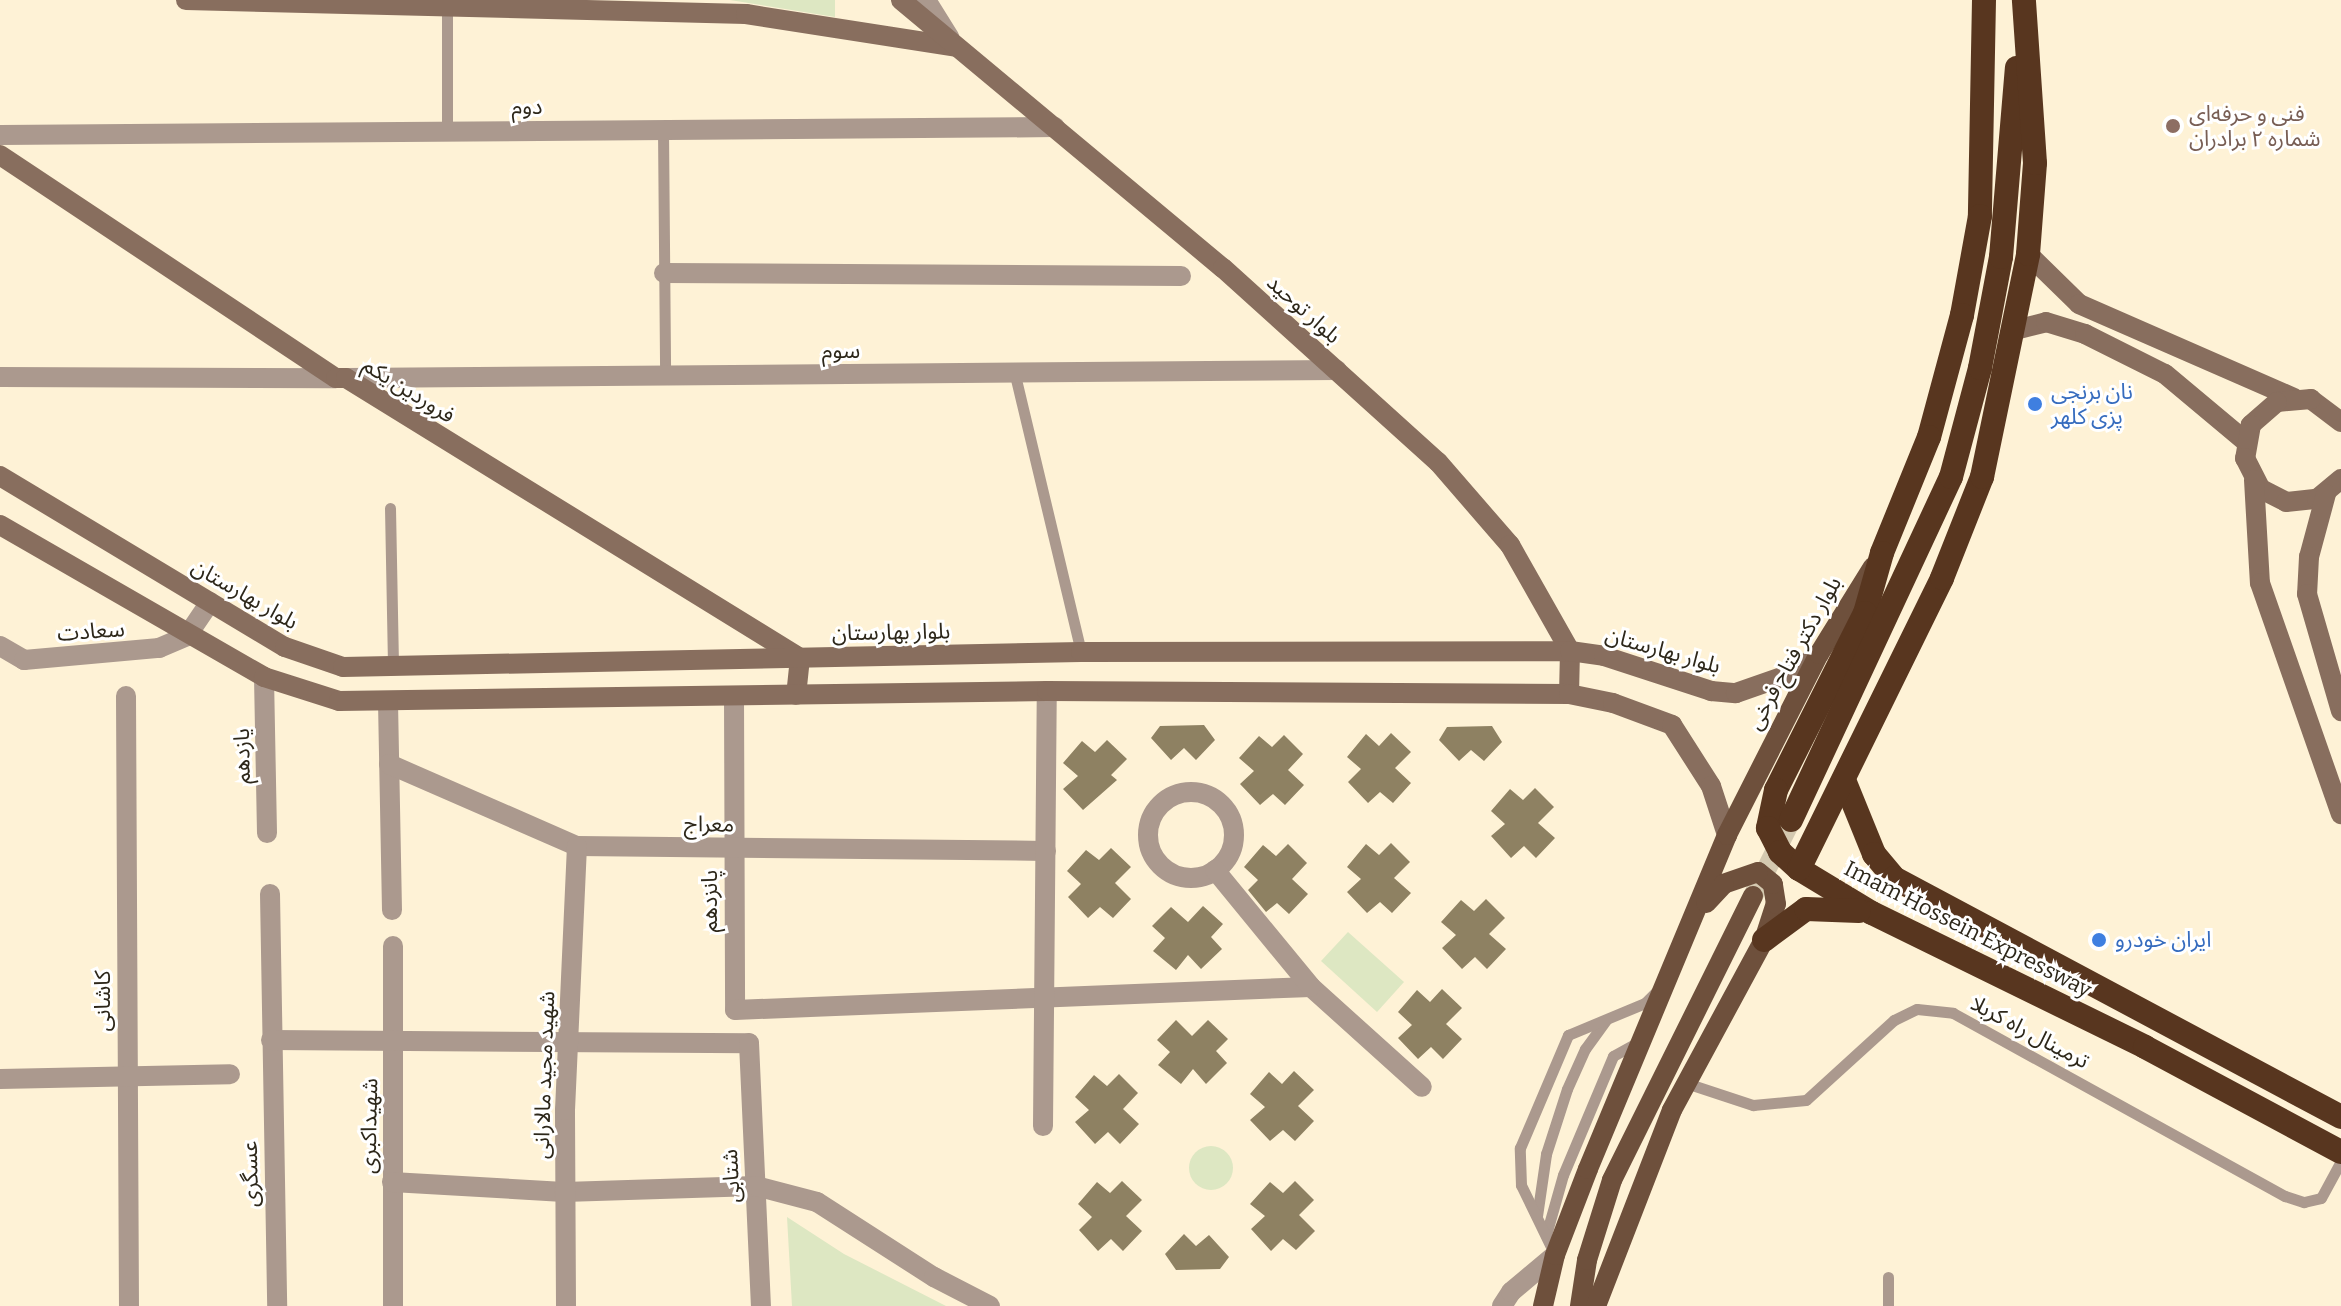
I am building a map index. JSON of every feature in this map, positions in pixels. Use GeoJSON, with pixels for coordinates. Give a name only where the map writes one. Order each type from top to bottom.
{"type":"FeatureCollection","features":[{"type":"Feature","properties":{"kind":"highway","name":"بلوار دکتر فتاح فرخی"},"geometry":{"type":"LineString","coordinates":[[1882,553],[1929,437],[1962,315],[1980,216],[1984,0]]}},
{"type":"Feature","properties":{"kind":"highway"},"geometry":{"type":"LineString","coordinates":[[1799,869],[1942,578],[1982,477],[2015,330],[2028,254],[2035,163],[2022,0]]}},
{"type":"Feature","properties":{"kind":"highway"},"geometry":{"type":"LineString","coordinates":[[1791,820],[1951,477],[1980,368],[2001,257],[2022,0]]}},
{"type":"Feature","properties":{"kind":"highway","name":"Imam Hossein Expressway"},"geometry":{"type":"LineString","coordinates":[[1882,553],[1865,613],[1769,808],[1772,841],[1799,869],[1872,913],[2341,1152]]}},
{"type":"Feature","properties":{"kind":"highway","name":"Imam Hossein Expressway"},"geometry":{"type":"LineString","coordinates":[[1844,780],[1874,854],[1894,878],[2032,955],[2341,1117]]}},
{"type":"Feature","properties":{"kind":"highway"},"geometry":{"type":"LineString","coordinates":[[1764,940],[1806,909],[1831,906],[1872,913]]}},
{"type":"Feature","properties":{"kind":"highway"},"geometry":{"type":"LineString","coordinates":[[2016,984],[2032,955]]}},
{"type":"Feature","properties":{"kind":"main road"},"geometry":{"type":"LineString","coordinates":[[186,0],[746,14],[956,47]]}},
{"type":"Feature","properties":{"kind":"main road","name":"بلوار توحید"},"geometry":{"type":"LineString","coordinates":[[901,0],[1055,127],[1337,370],[1438,462],[1510,545],[1570,651]]}},
{"type":"Feature","properties":{"kind":"main road","name":"فروردین یکم"},"geometry":{"type":"LineString","coordinates":[[0,155],[341,378],[800,658]]}},
{"type":"Feature","properties":{"kind":"main road"},"geometry":{"type":"LineString","coordinates":[[2028,254],[2079,304],[2294,398],[2311,399],[2340,419]]}},
{"type":"Feature","properties":{"kind":"main road"},"geometry":{"type":"LineString","coordinates":[[2015,330],[2046,322],[2085,334],[2165,374],[2245,441]]}},
{"type":"Feature","properties":{"kind":"main road"},"geometry":{"type":"LineString","coordinates":[[2294,398],[2262,411],[2245,441],[2245,458],[2254,480],[2260,583],[2341,814]]}},
{"type":"Feature","properties":{"kind":"main road","name":"بلوار بهارستان"},"geometry":{"type":"LineString","coordinates":[[0,476],[285,647],[343,667],[1081,652],[1570,651],[1604,656],[1711,691],[1736,693],[1793,673],[1819,654]]}},
{"type":"Feature","properties":{"kind":"main road"},"geometry":{"type":"LineString","coordinates":[[2254,480],[2286,502],[2307,502],[2337,484]]}},
{"type":"Feature","properties":{"kind":"main road"},"geometry":{"type":"LineString","coordinates":[[2337,484],[2309,557],[2307,594],[2341,711]]}},
{"type":"Feature","properties":{"kind":"main road"},"geometry":{"type":"LineString","coordinates":[[0,525],[187,636],[264,677],[339,701],[1047,691],[1569,694],[1613,703],[1672,725],[1711,786],[1727,835]]}},
{"type":"Feature","properties":{"kind":"main road","name":"بلوار دکتر فتاح فرخی"},"geometry":{"type":"LineString","coordinates":[[1543,1306],[1555,1255],[1727,835],[1819,654],[1882,553]]}},
{"type":"Feature","properties":{"kind":"main road"},"geometry":{"type":"LineString","coordinates":[[1569,694],[1570,651]]}},
{"type":"Feature","properties":{"kind":"main road"},"geometry":{"type":"LineString","coordinates":[[796,695],[800,658]]}},
{"type":"Feature","properties":{"kind":"main road"},"geometry":{"type":"LineString","coordinates":[[1596,1306],[1686,1083],[1764,940],[1776,904],[1773,884],[1758,872],[1724,884],[1698,911]]}},
{"type":"Feature","properties":{"kind":"main road"},"geometry":{"type":"LineString","coordinates":[[1580,1306],[1587,1260],[1612,1180],[1753,896]]}},
{"type":"Feature","properties":{"kind":"street"},"geometry":{"type":"LineString","coordinates":[[926,0],[956,47]]}},
{"type":"Feature","properties":{"kind":"street","name":"دوم"},"geometry":{"type":"LineString","coordinates":[[0,135],[1055,127]]}},
{"type":"Feature","properties":{"kind":"street"},"geometry":{"type":"LineString","coordinates":[[664,273],[1181,276]]}},
{"type":"Feature","properties":{"kind":"street","name":"سوم"},"geometry":{"type":"LineString","coordinates":[[341,378],[1015,375],[1337,370]]}},
{"type":"Feature","properties":{"kind":"street"},"geometry":{"type":"LineString","coordinates":[[0,377],[341,378]]}},
{"type":"Feature","properties":{"kind":"street"},"geometry":{"type":"LineString","coordinates":[[187,636],[210,602]]}},
{"type":"Feature","properties":{"kind":"street","name":"سعادت"},"geometry":{"type":"LineString","coordinates":[[0,646],[24,660],[126,653],[175,644],[187,636]]}},
{"type":"Feature","properties":{"kind":"street","name":"یازدهم"},"geometry":{"type":"LineString","coordinates":[[264,677],[267,833]]}},
{"type":"Feature","properties":{"kind":"street"},"geometry":{"type":"LineString","coordinates":[[1043,1126],[1047,691]]}},
{"type":"Feature","properties":{"kind":"street","name":"کاشانی"},"geometry":{"type":"LineString","coordinates":[[126,696],[129,1306]]}},
{"type":"Feature","properties":{"kind":"street","name":"پانزدهم"},"geometry":{"type":"LineString","coordinates":[[734,697],[735,1010],[1044,997]]}},
{"type":"Feature","properties":{"kind":"street"},"geometry":{"type":"LineString","coordinates":[[388,702],[392,910]]}},
{"type":"Feature","properties":{"kind":"street","name":"معراج"},"geometry":{"type":"LineString","coordinates":[[389,764],[577,846],[1046,851]]}},
{"type":"Feature","properties":{"kind":"street"},"geometry":{"type":"LineString","coordinates":[[1188,792],[1215,799],[1225,809],[1234,835],[1225,860],[1215,870],[1187,877],[1161,866],[1148,840],[1154,813],[1163,802],[1188,792]]}},
{"type":"Feature","properties":{"kind":"street","name":"شهید مجید مالارانی"},"geometry":{"type":"LineString","coordinates":[[566,1306],[564,1192],[577,846]]}},
{"type":"Feature","properties":{"kind":"street"},"geometry":{"type":"LineString","coordinates":[[1215,870],[1311,987],[1422,1087]]}},
{"type":"Feature","properties":{"kind":"street"},"geometry":{"type":"LineString","coordinates":[[270,894],[271,1040],[569,1044]]}},
{"type":"Feature","properties":{"kind":"street","name":"شهیداکبری"},"geometry":{"type":"LineString","coordinates":[[393,946],[393,1306]]}},
{"type":"Feature","properties":{"kind":"street"},"geometry":{"type":"LineString","coordinates":[[1044,997],[1311,987]]}},
{"type":"Feature","properties":{"kind":"street","name":"عسگری"},"geometry":{"type":"LineString","coordinates":[[271,1040],[277,1306]]}},
{"type":"Feature","properties":{"kind":"street","name":"شتابی"},"geometry":{"type":"LineString","coordinates":[[569,1044],[749,1043],[761,1306]]}},
{"type":"Feature","properties":{"kind":"street"},"geometry":{"type":"LineString","coordinates":[[0,1079],[230,1074]]}},
{"type":"Feature","properties":{"kind":"street"},"geometry":{"type":"LineString","coordinates":[[392,1182],[564,1192],[756,1186],[817,1202],[934,1277],[990,1306]]}},
{"type":"Feature","properties":{"kind":"street"},"geometry":{"type":"LineString","coordinates":[[1502,1306],[1511,1292],[1555,1255]]}},
{"type":"Feature","properties":{"kind":"lane"},"geometry":{"type":"LineString","coordinates":[[447,6],[447,132]]}},
{"type":"Feature","properties":{"kind":"lane"},"geometry":{"type":"LineString","coordinates":[[663,130],[665,376]]}},
{"type":"Feature","properties":{"kind":"lane"},"geometry":{"type":"LineString","coordinates":[[1015,375],[1081,652]]}},
{"type":"Feature","properties":{"kind":"lane"},"geometry":{"type":"LineString","coordinates":[[390,508],[393,668]]}},
{"type":"Feature","properties":{"kind":"lane"},"geometry":{"type":"LineString","coordinates":[[1555,1255],[1521,1185],[1520,1148],[1568,1035],[1645,1003],[1669,979]]}},
{"type":"Feature","properties":{"kind":"lane","name":"ترمینال راه کربلا"},"geometry":{"type":"LineString","coordinates":[[1686,1083],[1753,1105],[1780,1107],[1806,1100],[1894,1020],[1917,1009],[1953,1013],[2285,1196],[2304,1202],[2321,1198],[2341,1161]]}},
{"type":"Feature","properties":{"kind":"lane"},"geometry":{"type":"LineString","coordinates":[[1536,1217],[1546,1154],[1567,1089],[1585,1049],[1609,1016]]}},
{"type":"Feature","properties":{"kind":"lane"},"geometry":{"type":"LineString","coordinates":[[1546,1235],[1563,1175],[1613,1056],[1644,1038]]}},
{"type":"Feature","properties":{"kind":"lane"},"geometry":{"type":"LineString","coordinates":[[1888,1277],[1888,1306]]}},
{"type":"Feature","properties":{"kind":"green space"},"geometry":{"type":"Polygon","coordinates":[[[730,0],[835,0],[835,17],[730,0]]]}},
{"type":"Feature","properties":{"kind":"green space"},"geometry":{"type":"Polygon","coordinates":[[[1348,932],[1404,982],[1377,1012],[1321,961],[1348,932]]]}},
{"type":"Feature","properties":{"kind":"green space"},"geometry":{"type":"Polygon","coordinates":[[[1211,1146],[1226,1153],[1233,1168],[1226,1183],[1211,1190],[1196,1183],[1189,1168],[1196,1153],[1211,1146]]]}},
{"type":"Feature","properties":{"kind":"green space"},"geometry":{"type":"Polygon","coordinates":[[[787,1217],[844,1254],[946,1306],[792,1306],[787,1217]]]}},
{"type":"Feature","properties":{"kind":"building"},"geometry":{"type":"Polygon","coordinates":[[[1204,725],[1215,740],[1196,760],[1184,748],[1171,760],[1151,738],[1160,726],[1204,725]]]}},
{"type":"Feature","properties":{"kind":"building"},"geometry":{"type":"Polygon","coordinates":[[[1492,726],[1502,742],[1484,761],[1471,750],[1459,761],[1439,740],[1447,727],[1492,726]]]}},
{"type":"Feature","properties":{"kind":"building"},"geometry":{"type":"Polygon","coordinates":[[[1391,733],[1411,752],[1395,768],[1411,783],[1393,803],[1380,792],[1368,803],[1348,782],[1361,769],[1347,757],[1366,734],[1379,746],[1391,733]]]}},
{"type":"Feature","properties":{"kind":"building"},"geometry":{"type":"Polygon","coordinates":[[[1284,735],[1303,754],[1288,770],[1304,785],[1285,805],[1273,794],[1260,805],[1240,784],[1254,771],[1239,758],[1259,736],[1272,747],[1284,735]]]}},
{"type":"Feature","properties":{"kind":"building"},"geometry":{"type":"Polygon","coordinates":[[[1107,740],[1127,759],[1111,775],[1117,780],[1083,810],[1063,789],[1078,776],[1063,763],[1082,741],[1095,752],[1107,740]]]}},
{"type":"Feature","properties":{"kind":"building"},"geometry":{"type":"Polygon","coordinates":[[[1535,788],[1554,807],[1538,823],[1555,838],[1536,858],[1524,846],[1511,858],[1491,836],[1505,824],[1491,811],[1510,789],[1523,800],[1535,788]]]}},
{"type":"Feature","properties":{"kind":"building"},"geometry":{"type":"Polygon","coordinates":[[[1391,843],[1410,862],[1394,878],[1411,893],[1392,913],[1380,902],[1367,913],[1347,892],[1361,879],[1347,867],[1366,844],[1379,855],[1391,843]]]}},
{"type":"Feature","properties":{"kind":"building"},"geometry":{"type":"Polygon","coordinates":[[[1288,844],[1307,863],[1292,879],[1308,894],[1289,914],[1277,903],[1266,912],[1248,890],[1258,880],[1244,867],[1263,845],[1276,856],[1288,844]]]}},
{"type":"Feature","properties":{"kind":"building"},"geometry":{"type":"Polygon","coordinates":[[[1111,848],[1131,867],[1115,883],[1131,899],[1113,918],[1100,907],[1088,918],[1068,897],[1081,884],[1067,871],[1086,850],[1099,860],[1111,848]]]}},
{"type":"Feature","properties":{"kind":"building"},"geometry":{"type":"Polygon","coordinates":[[[1486,899],[1505,918],[1489,934],[1506,949],[1487,969],[1475,957],[1462,969],[1442,948],[1456,935],[1441,922],[1461,900],[1474,911],[1486,899]]]}},
{"type":"Feature","properties":{"kind":"building"},"geometry":{"type":"Polygon","coordinates":[[[1203,906],[1223,924],[1211,937],[1222,949],[1201,969],[1188,955],[1176,970],[1153,951],[1165,938],[1152,926],[1171,907],[1188,922],[1203,906]]]}},
{"type":"Feature","properties":{"kind":"building"},"geometry":{"type":"Polygon","coordinates":[[[1442,989],[1462,1008],[1446,1024],[1462,1039],[1443,1059],[1431,1047],[1418,1059],[1398,1038],[1412,1025],[1398,1012],[1417,990],[1430,1002],[1442,989]]]}},
{"type":"Feature","properties":{"kind":"building"},"geometry":{"type":"Polygon","coordinates":[[[1176,1020],[1192,1036],[1208,1020],[1228,1039],[1216,1051],[1227,1063],[1206,1084],[1193,1069],[1181,1084],[1158,1065],[1170,1052],[1157,1040],[1176,1020]]]}},
{"type":"Feature","properties":{"kind":"building"},"geometry":{"type":"Polygon","coordinates":[[[1294,1071],[1314,1090],[1298,1106],[1314,1121],[1295,1141],[1283,1130],[1270,1141],[1250,1120],[1265,1107],[1250,1094],[1269,1072],[1282,1084],[1294,1071]]]}},
{"type":"Feature","properties":{"kind":"building"},"geometry":{"type":"Polygon","coordinates":[[[1119,1074],[1138,1093],[1123,1109],[1139,1124],[1120,1144],[1108,1132],[1095,1144],[1075,1122],[1089,1110],[1075,1097],[1094,1075],[1107,1086],[1119,1074]]]}},
{"type":"Feature","properties":{"kind":"building"},"geometry":{"type":"Polygon","coordinates":[[[1122,1181],[1142,1200],[1126,1216],[1142,1231],[1123,1251],[1111,1239],[1098,1251],[1079,1230],[1092,1217],[1078,1204],[1097,1182],[1110,1193],[1122,1181]]]}},
{"type":"Feature","properties":{"kind":"building"},"geometry":{"type":"Polygon","coordinates":[[[1295,1181],[1314,1200],[1299,1215],[1315,1231],[1296,1250],[1283,1239],[1271,1251],[1251,1229],[1265,1216],[1250,1204],[1270,1182],[1283,1193],[1295,1181]]]}},
{"type":"Feature","properties":{"kind":"building"},"geometry":{"type":"Polygon","coordinates":[[[1184,1234],[1196,1246],[1209,1235],[1229,1257],[1220,1269],[1176,1270],[1165,1254],[1184,1234]]]}},
{"type":"Feature","properties":{"kind":"tunnel"},"geometry":{"type":"LineString","coordinates":[[1753,896],[1791,820]]}},
{"type":"Feature","properties":{"kind":"place","name":"فنی و حرفه‌ای شماره ۲ برادران"},"geometry":{"type":"Point","coordinates":[2173,126]}},
{"type":"Feature","properties":{"kind":"place","name":"نان برنجی پزی کلهر"},"geometry":{"type":"Point","coordinates":[2035,404]}},
{"type":"Feature","properties":{"kind":"place","name":"ایران خودرو"},"geometry":{"type":"Point","coordinates":[2099,940]}}]}
